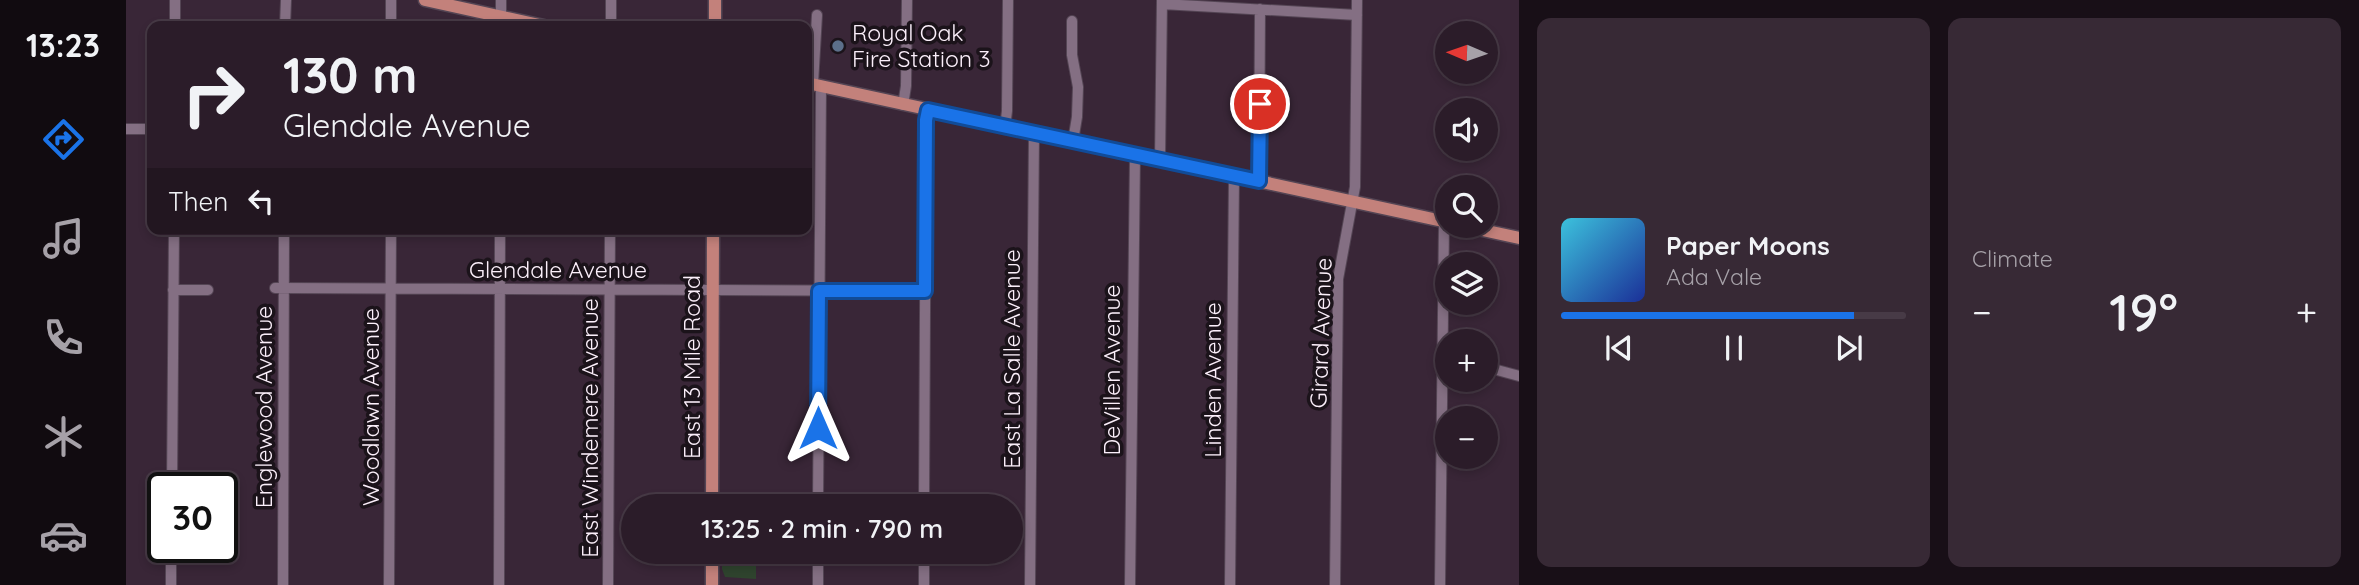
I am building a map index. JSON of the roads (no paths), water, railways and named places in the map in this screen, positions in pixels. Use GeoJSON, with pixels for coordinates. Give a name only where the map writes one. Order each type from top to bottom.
{"type":"FeatureCollection","features":[{"type":"Feature","properties":{"kind":"main road"},"geometry":{"type":"LineString","coordinates":[[425,0],[501,21]]}},
{"type":"Feature","properties":{"kind":"main road"},"geometry":{"type":"LineString","coordinates":[[715,0],[715,21]]}},
{"type":"Feature","properties":{"kind":"main road"},"geometry":{"type":"LineString","coordinates":[[814,84],[1435,220]]}},
{"type":"Feature","properties":{"kind":"main road"},"geometry":{"type":"LineString","coordinates":[[1498,233],[1519,237]]}},
{"type":"Feature","properties":{"kind":"main road","name":"East 13 Mile Road"},"geometry":{"type":"LineString","coordinates":[[712,494],[713,235]]}},
{"type":"Feature","properties":{"kind":"main road"},"geometry":{"type":"LineString","coordinates":[[712,564],[712,585]]}},
{"type":"Feature","properties":{"kind":"street"},"geometry":{"type":"LineString","coordinates":[[175,0],[175,21]]}},
{"type":"Feature","properties":{"kind":"street"},"geometry":{"type":"LineString","coordinates":[[285,21],[286,0]]}},
{"type":"Feature","properties":{"kind":"street"},"geometry":{"type":"LineString","coordinates":[[391,0],[391,21]]}},
{"type":"Feature","properties":{"kind":"street"},"geometry":{"type":"LineString","coordinates":[[501,0],[501,21]]}},
{"type":"Feature","properties":{"kind":"street"},"geometry":{"type":"LineString","coordinates":[[611,0],[611,21]]}},
{"type":"Feature","properties":{"kind":"street"},"geometry":{"type":"LineString","coordinates":[[903,105],[906,86],[907,0]]}},
{"type":"Feature","properties":{"kind":"street"},"geometry":{"type":"LineString","coordinates":[[1005,127],[1008,0]]}},
{"type":"Feature","properties":{"kind":"street","name":"Girard Avenue"},"geometry":{"type":"LineString","coordinates":[[1335,585],[1338,279],[1355,187],[1357,0]]}},
{"type":"Feature","properties":{"kind":"street"},"geometry":{"type":"LineString","coordinates":[[1160,160],[1162,2],[1357,15]]}},
{"type":"Feature","properties":{"kind":"street"},"geometry":{"type":"LineString","coordinates":[[1259,181],[1260,9]]}},
{"type":"Feature","properties":{"kind":"street"},"geometry":{"type":"LineString","coordinates":[[817,15],[814,84],[819,291],[818,494]]}},
{"type":"Feature","properties":{"kind":"street"},"geometry":{"type":"LineString","coordinates":[[1072,21],[1072,55],[1078,87],[1073,141]]}},
{"type":"Feature","properties":{"kind":"street"},"geometry":{"type":"LineString","coordinates":[[924,494],[928,110]]}},
{"type":"Feature","properties":{"kind":"street"},"geometry":{"type":"LineString","coordinates":[[126,129],[147,129]]}},
{"type":"Feature","properties":{"kind":"street","name":"East La Salle Avenue"},"geometry":{"type":"LineString","coordinates":[[1030,585],[1034,133]]}},
{"type":"Feature","properties":{"kind":"street","name":"DeVillen Avenue"},"geometry":{"type":"LineString","coordinates":[[1130,585],[1135,155]]}},
{"type":"Feature","properties":{"kind":"street","name":"Linden Avenue"},"geometry":{"type":"LineString","coordinates":[[1230,585],[1234,176]]}},
{"type":"Feature","properties":{"kind":"street"},"geometry":{"type":"LineString","coordinates":[[172,472],[174,235]]}},
{"type":"Feature","properties":{"kind":"street","name":"Englewood Avenue"},"geometry":{"type":"LineString","coordinates":[[283,235],[279,288],[283,585]]}},
{"type":"Feature","properties":{"kind":"street","name":"Woodlawn Avenue"},"geometry":{"type":"LineString","coordinates":[[389,585],[391,235]]}},
{"type":"Feature","properties":{"kind":"street"},"geometry":{"type":"LineString","coordinates":[[499,585],[500,235]]}},
{"type":"Feature","properties":{"kind":"street","name":"East Windemere Avenue"},"geometry":{"type":"LineString","coordinates":[[608,585],[610,235]]}},
{"type":"Feature","properties":{"kind":"street"},"geometry":{"type":"LineString","coordinates":[[1444,329],[1446,238]]}},
{"type":"Feature","properties":{"kind":"street","name":"Glendale Avenue"},"geometry":{"type":"LineString","coordinates":[[279,288],[925,291]]}},
{"type":"Feature","properties":{"kind":"street"},"geometry":{"type":"LineString","coordinates":[[173,290],[208,290]]}},
{"type":"Feature","properties":{"kind":"street"},"geometry":{"type":"LineString","coordinates":[[1498,370],[1519,376]]}},
{"type":"Feature","properties":{"kind":"street"},"geometry":{"type":"LineString","coordinates":[[1440,585],[1443,392]]}},
{"type":"Feature","properties":{"kind":"street"},"geometry":{"type":"LineString","coordinates":[[171,563],[171,585]]}},
{"type":"Feature","properties":{"kind":"street"},"geometry":{"type":"LineString","coordinates":[[818,564],[818,585]]}},
{"type":"Feature","properties":{"kind":"street"},"geometry":{"type":"LineString","coordinates":[[924,564],[924,585]]}},
{"type":"Feature","properties":{"kind":"place","name":"Royal Oak Fire Station 3"},"geometry":{"type":"Point","coordinates":[838,46]}}]}
